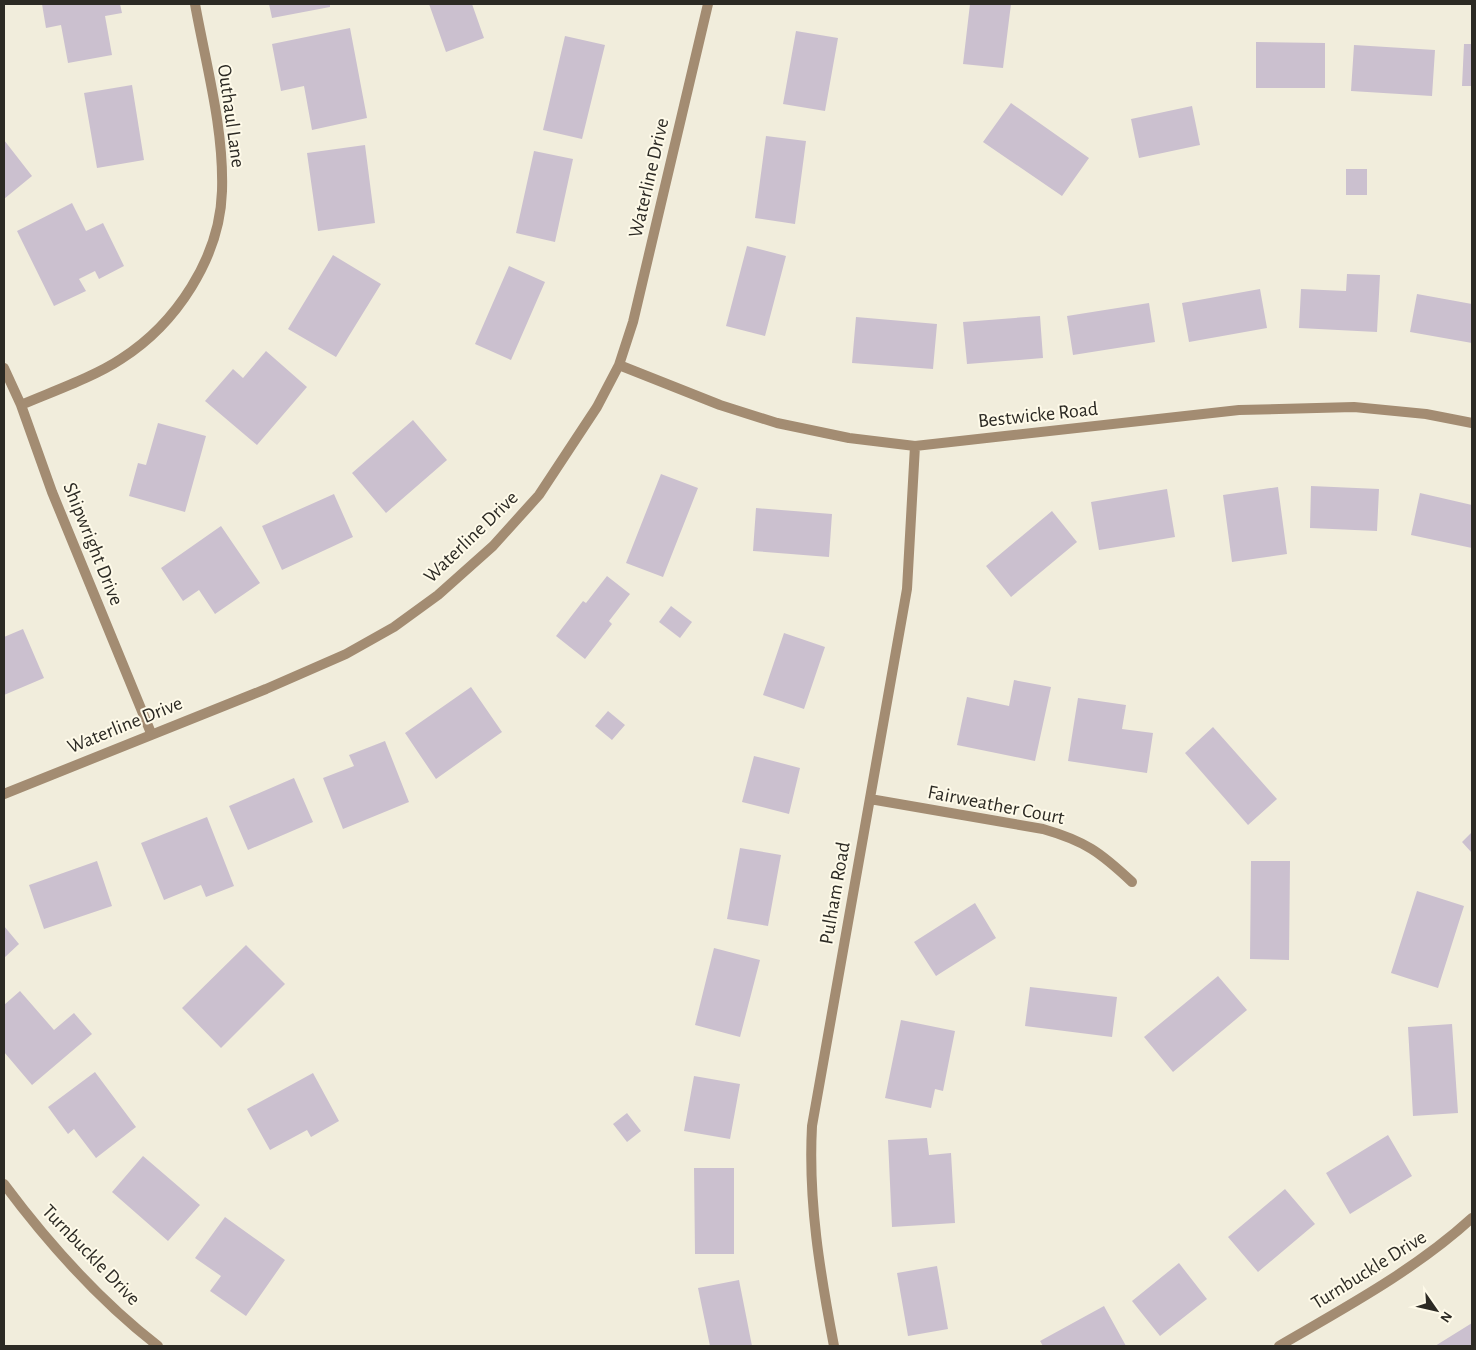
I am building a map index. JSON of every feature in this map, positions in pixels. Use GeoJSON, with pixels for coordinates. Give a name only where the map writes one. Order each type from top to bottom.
{"type":"FeatureCollection","features":[{"type":"Feature","properties":{"kind":"street","name":"Outhaul Lane"},"geometry":{"type":"LineString","coordinates":[[21,405],[119,361],[141,346],[178,308],[204,262],[215,233],[222,192],[221,145],[195,4]]}},
{"type":"Feature","properties":{"kind":"street","name":"Waterline Drive"},"geometry":{"type":"LineString","coordinates":[[4,794],[346,654],[394,627],[438,595],[493,546],[539,495],[597,407],[619,365],[632,322],[708,4]]}},
{"type":"Feature","properties":{"kind":"street","name":"Bestwicke Road"},"geometry":{"type":"LineString","coordinates":[[619,365],[720,405],[777,423],[849,438],[915,446],[1240,410],[1354,407],[1426,414],[1472,423]]}},
{"type":"Feature","properties":{"kind":"street","name":"Shipwright Drive"},"geometry":{"type":"LineString","coordinates":[[4,368],[21,405],[52,492],[151,733]]}},
{"type":"Feature","properties":{"kind":"street","name":"Pulham Road"},"geometry":{"type":"LineString","coordinates":[[834,1346],[812,1218],[810,1164],[817,1090],[907,589],[915,446]]}},
{"type":"Feature","properties":{"kind":"street","name":"Fairweather Court"},"geometry":{"type":"LineString","coordinates":[[870,799],[1042,829],[1070,837],[1103,855],[1132,882]]}},
{"type":"Feature","properties":{"kind":"street","name":"Turnbuckle Drive"},"geometry":{"type":"LineString","coordinates":[[4,1184],[83,1278],[158,1346]]}},
{"type":"Feature","properties":{"kind":"street","name":"Turnbuckle Drive"},"geometry":{"type":"LineString","coordinates":[[1279,1346],[1396,1277],[1445,1243],[1472,1218]]}},
{"type":"Feature","properties":{"kind":"building"},"geometry":{"type":"Polygon","coordinates":[[[42,4],[120,4],[122,13],[105,16],[112,55],[68,63],[61,25],[46,28],[42,4]]]}},
{"type":"Feature","properties":{"kind":"building"},"geometry":{"type":"Polygon","coordinates":[[[269,4],[330,4],[330,7],[272,18],[269,4]]]}},
{"type":"Feature","properties":{"kind":"building"},"geometry":{"type":"Polygon","coordinates":[[[429,4],[472,4],[484,38],[446,52],[429,4]]]}},
{"type":"Feature","properties":{"kind":"building"},"geometry":{"type":"Polygon","coordinates":[[[970,4],[1011,4],[1003,68],[963,64],[970,4]]]}},
{"type":"Feature","properties":{"kind":"building"},"geometry":{"type":"Polygon","coordinates":[[[350,28],[367,118],[312,130],[304,86],[281,91],[272,44],[350,28]]]}},
{"type":"Feature","properties":{"kind":"building"},"geometry":{"type":"Polygon","coordinates":[[[796,31],[838,38],[825,111],[783,104],[796,31]]]}},
{"type":"Feature","properties":{"kind":"building"},"geometry":{"type":"Polygon","coordinates":[[[565,36],[605,45],[582,139],[543,130],[565,36]]]}},
{"type":"Feature","properties":{"kind":"building"},"geometry":{"type":"Polygon","coordinates":[[[1256,42],[1325,43],[1325,88],[1256,88],[1256,42]]]}},
{"type":"Feature","properties":{"kind":"building"},"geometry":{"type":"Polygon","coordinates":[[[1464,44],[1472,44],[1472,86],[1462,86],[1464,44]]]}},
{"type":"Feature","properties":{"kind":"building"},"geometry":{"type":"Polygon","coordinates":[[[1354,45],[1435,50],[1432,96],[1351,91],[1354,45]]]}},
{"type":"Feature","properties":{"kind":"building"},"geometry":{"type":"Polygon","coordinates":[[[132,85],[144,160],[97,168],[84,93],[132,85]]]}},
{"type":"Feature","properties":{"kind":"building"},"geometry":{"type":"Polygon","coordinates":[[[1011,103],[1089,158],[1062,196],[983,142],[1011,103]]]}},
{"type":"Feature","properties":{"kind":"building"},"geometry":{"type":"Polygon","coordinates":[[[1192,106],[1200,145],[1139,158],[1131,119],[1192,106]]]}},
{"type":"Feature","properties":{"kind":"building"},"geometry":{"type":"Polygon","coordinates":[[[766,136],[806,141],[795,224],[755,218],[766,136]]]}},
{"type":"Feature","properties":{"kind":"building"},"geometry":{"type":"Polygon","coordinates":[[[4,140],[32,176],[4,199],[4,140]]]}},
{"type":"Feature","properties":{"kind":"building"},"geometry":{"type":"Polygon","coordinates":[[[365,145],[375,223],[318,231],[307,153],[365,145]]]}},
{"type":"Feature","properties":{"kind":"building"},"geometry":{"type":"Polygon","coordinates":[[[534,151],[573,159],[555,242],[516,233],[534,151]]]}},
{"type":"Feature","properties":{"kind":"building"},"geometry":{"type":"Polygon","coordinates":[[[1346,169],[1367,169],[1367,195],[1346,195],[1346,169]]]}},
{"type":"Feature","properties":{"kind":"building"},"geometry":{"type":"Polygon","coordinates":[[[72,203],[86,231],[103,223],[124,266],[99,279],[95,271],[79,279],[86,291],[54,306],[17,231],[72,203]]]}},
{"type":"Feature","properties":{"kind":"building"},"geometry":{"type":"Polygon","coordinates":[[[747,246],[786,256],[765,336],[726,326],[747,246]]]}},
{"type":"Feature","properties":{"kind":"building"},"geometry":{"type":"Polygon","coordinates":[[[333,255],[381,284],[336,357],[288,329],[333,255]]]}},
{"type":"Feature","properties":{"kind":"building"},"geometry":{"type":"Polygon","coordinates":[[[509,266],[545,282],[511,360],[475,344],[509,266]]]}},
{"type":"Feature","properties":{"kind":"building"},"geometry":{"type":"Polygon","coordinates":[[[1347,274],[1380,275],[1377,332],[1299,328],[1301,289],[1346,291],[1347,274]]]}},
{"type":"Feature","properties":{"kind":"building"},"geometry":{"type":"Polygon","coordinates":[[[1260,289],[1267,328],[1189,342],[1182,303],[1260,289]]]}},
{"type":"Feature","properties":{"kind":"building"},"geometry":{"type":"Polygon","coordinates":[[[1417,294],[1472,304],[1472,343],[1410,332],[1417,294]]]}},
{"type":"Feature","properties":{"kind":"building"},"geometry":{"type":"Polygon","coordinates":[[[1149,303],[1155,342],[1073,355],[1067,316],[1149,303]]]}},
{"type":"Feature","properties":{"kind":"building"},"geometry":{"type":"Polygon","coordinates":[[[1040,316],[1043,358],[967,364],[963,322],[1040,316]]]}},
{"type":"Feature","properties":{"kind":"building"},"geometry":{"type":"Polygon","coordinates":[[[856,317],[937,324],[933,369],[852,363],[856,317]]]}},
{"type":"Feature","properties":{"kind":"building"},"geometry":{"type":"Polygon","coordinates":[[[266,351],[307,387],[257,445],[205,401],[233,369],[243,378],[266,351]]]}},
{"type":"Feature","properties":{"kind":"building"},"geometry":{"type":"Polygon","coordinates":[[[413,420],[447,460],[386,513],[352,473],[413,420]]]}},
{"type":"Feature","properties":{"kind":"building"},"geometry":{"type":"Polygon","coordinates":[[[158,423],[206,436],[185,512],[129,496],[138,463],[146,465],[158,423]]]}},
{"type":"Feature","properties":{"kind":"building"},"geometry":{"type":"Polygon","coordinates":[[[661,474],[698,488],[663,577],[626,563],[661,474]]]}},
{"type":"Feature","properties":{"kind":"building"},"geometry":{"type":"Polygon","coordinates":[[[1311,486],[1379,489],[1377,531],[1310,528],[1311,486]]]}},
{"type":"Feature","properties":{"kind":"building"},"geometry":{"type":"Polygon","coordinates":[[[1278,487],[1287,554],[1232,562],[1223,495],[1278,487]]]}},
{"type":"Feature","properties":{"kind":"building"},"geometry":{"type":"Polygon","coordinates":[[[1167,489],[1175,537],[1099,550],[1091,502],[1167,489]]]}},
{"type":"Feature","properties":{"kind":"building"},"geometry":{"type":"Polygon","coordinates":[[[1420,493],[1472,505],[1472,548],[1411,535],[1420,493]]]}},
{"type":"Feature","properties":{"kind":"building"},"geometry":{"type":"Polygon","coordinates":[[[334,494],[353,537],[282,570],[262,526],[334,494]]]}},
{"type":"Feature","properties":{"kind":"building"},"geometry":{"type":"Polygon","coordinates":[[[756,508],[832,514],[829,557],[753,551],[756,508]]]}},
{"type":"Feature","properties":{"kind":"building"},"geometry":{"type":"Polygon","coordinates":[[[1052,511],[1077,542],[1011,597],[986,566],[1052,511]]]}},
{"type":"Feature","properties":{"kind":"building"},"geometry":{"type":"Polygon","coordinates":[[[221,526],[260,583],[215,614],[199,590],[183,601],[161,568],[221,526]]]}},
{"type":"Feature","properties":{"kind":"building"},"geometry":{"type":"Polygon","coordinates":[[[607,576],[630,594],[609,621],[612,624],[585,659],[556,636],[583,601],[586,603],[607,576]]]}},
{"type":"Feature","properties":{"kind":"building"},"geometry":{"type":"Polygon","coordinates":[[[671,606],[692,622],[680,638],[659,622],[671,606]]]}},
{"type":"Feature","properties":{"kind":"building"},"geometry":{"type":"Polygon","coordinates":[[[23,629],[44,678],[4,695],[4,637],[23,629]]]}},
{"type":"Feature","properties":{"kind":"building"},"geometry":{"type":"Polygon","coordinates":[[[784,633],[825,647],[804,709],[763,695],[784,633]]]}},
{"type":"Feature","properties":{"kind":"building"},"geometry":{"type":"Polygon","coordinates":[[[1014,680],[1051,687],[1035,761],[957,745],[967,697],[1009,706],[1014,680]]]}},
{"type":"Feature","properties":{"kind":"building"},"geometry":{"type":"Polygon","coordinates":[[[471,687],[502,732],[436,779],[405,733],[471,687]]]}},
{"type":"Feature","properties":{"kind":"building"},"geometry":{"type":"Polygon","coordinates":[[[1078,698],[1126,705],[1122,729],[1153,733],[1147,773],[1068,761],[1078,698]]]}},
{"type":"Feature","properties":{"kind":"building"},"geometry":{"type":"Polygon","coordinates":[[[608,711],[625,725],[612,740],[595,726],[608,711]]]}},
{"type":"Feature","properties":{"kind":"building"},"geometry":{"type":"Polygon","coordinates":[[[1213,727],[1277,799],[1248,825],[1185,753],[1213,727]]]}},
{"type":"Feature","properties":{"kind":"building"},"geometry":{"type":"Polygon","coordinates":[[[385,741],[409,802],[343,829],[323,778],[354,766],[349,755],[385,741]]]}},
{"type":"Feature","properties":{"kind":"building"},"geometry":{"type":"Polygon","coordinates":[[[754,756],[800,768],[789,814],[742,802],[754,756]]]}},
{"type":"Feature","properties":{"kind":"building"},"geometry":{"type":"Polygon","coordinates":[[[294,778],[313,822],[248,850],[229,806],[294,778]]]}},
{"type":"Feature","properties":{"kind":"building"},"geometry":{"type":"Polygon","coordinates":[[[207,817],[234,886],[206,897],[201,885],[164,900],[141,843],[207,817]]]}},
{"type":"Feature","properties":{"kind":"building"},"geometry":{"type":"Polygon","coordinates":[[[1472,832],[1472,853],[1462,842],[1472,832]]]}},
{"type":"Feature","properties":{"kind":"building"},"geometry":{"type":"Polygon","coordinates":[[[740,848],[781,855],[768,926],[727,919],[740,848]]]}},
{"type":"Feature","properties":{"kind":"building"},"geometry":{"type":"Polygon","coordinates":[[[97,861],[112,906],[44,929],[29,885],[97,861]]]}},
{"type":"Feature","properties":{"kind":"building"},"geometry":{"type":"Polygon","coordinates":[[[1251,861],[1290,861],[1289,960],[1250,959],[1251,861]]]}},
{"type":"Feature","properties":{"kind":"building"},"geometry":{"type":"Polygon","coordinates":[[[1417,891],[1464,906],[1438,988],[1391,973],[1417,891]]]}},
{"type":"Feature","properties":{"kind":"building"},"geometry":{"type":"Polygon","coordinates":[[[975,903],[996,938],[936,976],[914,942],[975,903]]]}},
{"type":"Feature","properties":{"kind":"building"},"geometry":{"type":"Polygon","coordinates":[[[4,926],[19,944],[4,958],[4,926]]]}},
{"type":"Feature","properties":{"kind":"building"},"geometry":{"type":"Polygon","coordinates":[[[246,945],[285,984],[221,1048],[182,1008],[246,945]]]}},
{"type":"Feature","properties":{"kind":"building"},"geometry":{"type":"Polygon","coordinates":[[[714,948],[760,960],[740,1037],[695,1025],[714,948]]]}},
{"type":"Feature","properties":{"kind":"building"},"geometry":{"type":"Polygon","coordinates":[[[1218,976],[1247,1010],[1173,1072],[1144,1037],[1218,976]]]}},
{"type":"Feature","properties":{"kind":"building"},"geometry":{"type":"Polygon","coordinates":[[[1030,987],[1117,997],[1112,1037],[1025,1026],[1030,987]]]}},
{"type":"Feature","properties":{"kind":"building"},"geometry":{"type":"Polygon","coordinates":[[[20,991],[54,1030],[74,1013],[92,1034],[32,1085],[4,1052],[4,1005],[20,991]]]}},
{"type":"Feature","properties":{"kind":"building"},"geometry":{"type":"Polygon","coordinates":[[[901,1020],[955,1031],[943,1091],[935,1089],[931,1108],[885,1098],[901,1020]]]}},
{"type":"Feature","properties":{"kind":"building"},"geometry":{"type":"Polygon","coordinates":[[[1452,1024],[1458,1113],[1413,1116],[1408,1027],[1452,1024]]]}},
{"type":"Feature","properties":{"kind":"building"},"geometry":{"type":"Polygon","coordinates":[[[95,1072],[136,1127],[96,1158],[74,1129],[68,1134],[48,1107],[95,1072]]]}},
{"type":"Feature","properties":{"kind":"building"},"geometry":{"type":"Polygon","coordinates":[[[313,1073],[339,1121],[311,1137],[307,1130],[270,1150],[247,1109],[313,1073]]]}},
{"type":"Feature","properties":{"kind":"building"},"geometry":{"type":"Polygon","coordinates":[[[694,1076],[740,1084],[730,1139],[684,1131],[694,1076]]]}},
{"type":"Feature","properties":{"kind":"building"},"geometry":{"type":"Polygon","coordinates":[[[627,1113],[641,1131],[627,1142],[613,1124],[627,1113]]]}},
{"type":"Feature","properties":{"kind":"building"},"geometry":{"type":"Polygon","coordinates":[[[1388,1135],[1412,1176],[1350,1214],[1326,1173],[1388,1135]]]}},
{"type":"Feature","properties":{"kind":"building"},"geometry":{"type":"Polygon","coordinates":[[[927,1138],[929,1155],[951,1153],[955,1223],[892,1227],[888,1140],[927,1138]]]}},
{"type":"Feature","properties":{"kind":"building"},"geometry":{"type":"Polygon","coordinates":[[[143,1156],[200,1205],[168,1241],[112,1192],[143,1156]]]}},
{"type":"Feature","properties":{"kind":"building"},"geometry":{"type":"Polygon","coordinates":[[[694,1168],[734,1168],[734,1254],[695,1254],[694,1168]]]}},
{"type":"Feature","properties":{"kind":"building"},"geometry":{"type":"Polygon","coordinates":[[[1285,1189],[1315,1224],[1258,1272],[1228,1237],[1285,1189]]]}},
{"type":"Feature","properties":{"kind":"building"},"geometry":{"type":"Polygon","coordinates":[[[225,1217],[285,1260],[246,1316],[210,1291],[221,1276],[195,1258],[225,1217]]]}},
{"type":"Feature","properties":{"kind":"building"},"geometry":{"type":"Polygon","coordinates":[[[1179,1263],[1207,1299],[1160,1336],[1132,1301],[1179,1263]]]}},
{"type":"Feature","properties":{"kind":"building"},"geometry":{"type":"Polygon","coordinates":[[[937,1266],[948,1329],[908,1336],[897,1273],[937,1266]]]}},
{"type":"Feature","properties":{"kind":"building"},"geometry":{"type":"Polygon","coordinates":[[[739,1280],[752,1346],[710,1346],[698,1288],[739,1280]]]}},
{"type":"Feature","properties":{"kind":"building"},"geometry":{"type":"Polygon","coordinates":[[[1104,1306],[1126,1346],[1043,1346],[1040,1341],[1104,1306]]]}},
{"type":"Feature","properties":{"kind":"building"},"geometry":{"type":"Polygon","coordinates":[[[1472,1323],[1472,1346],[1435,1346],[1472,1323]]]}}]}
